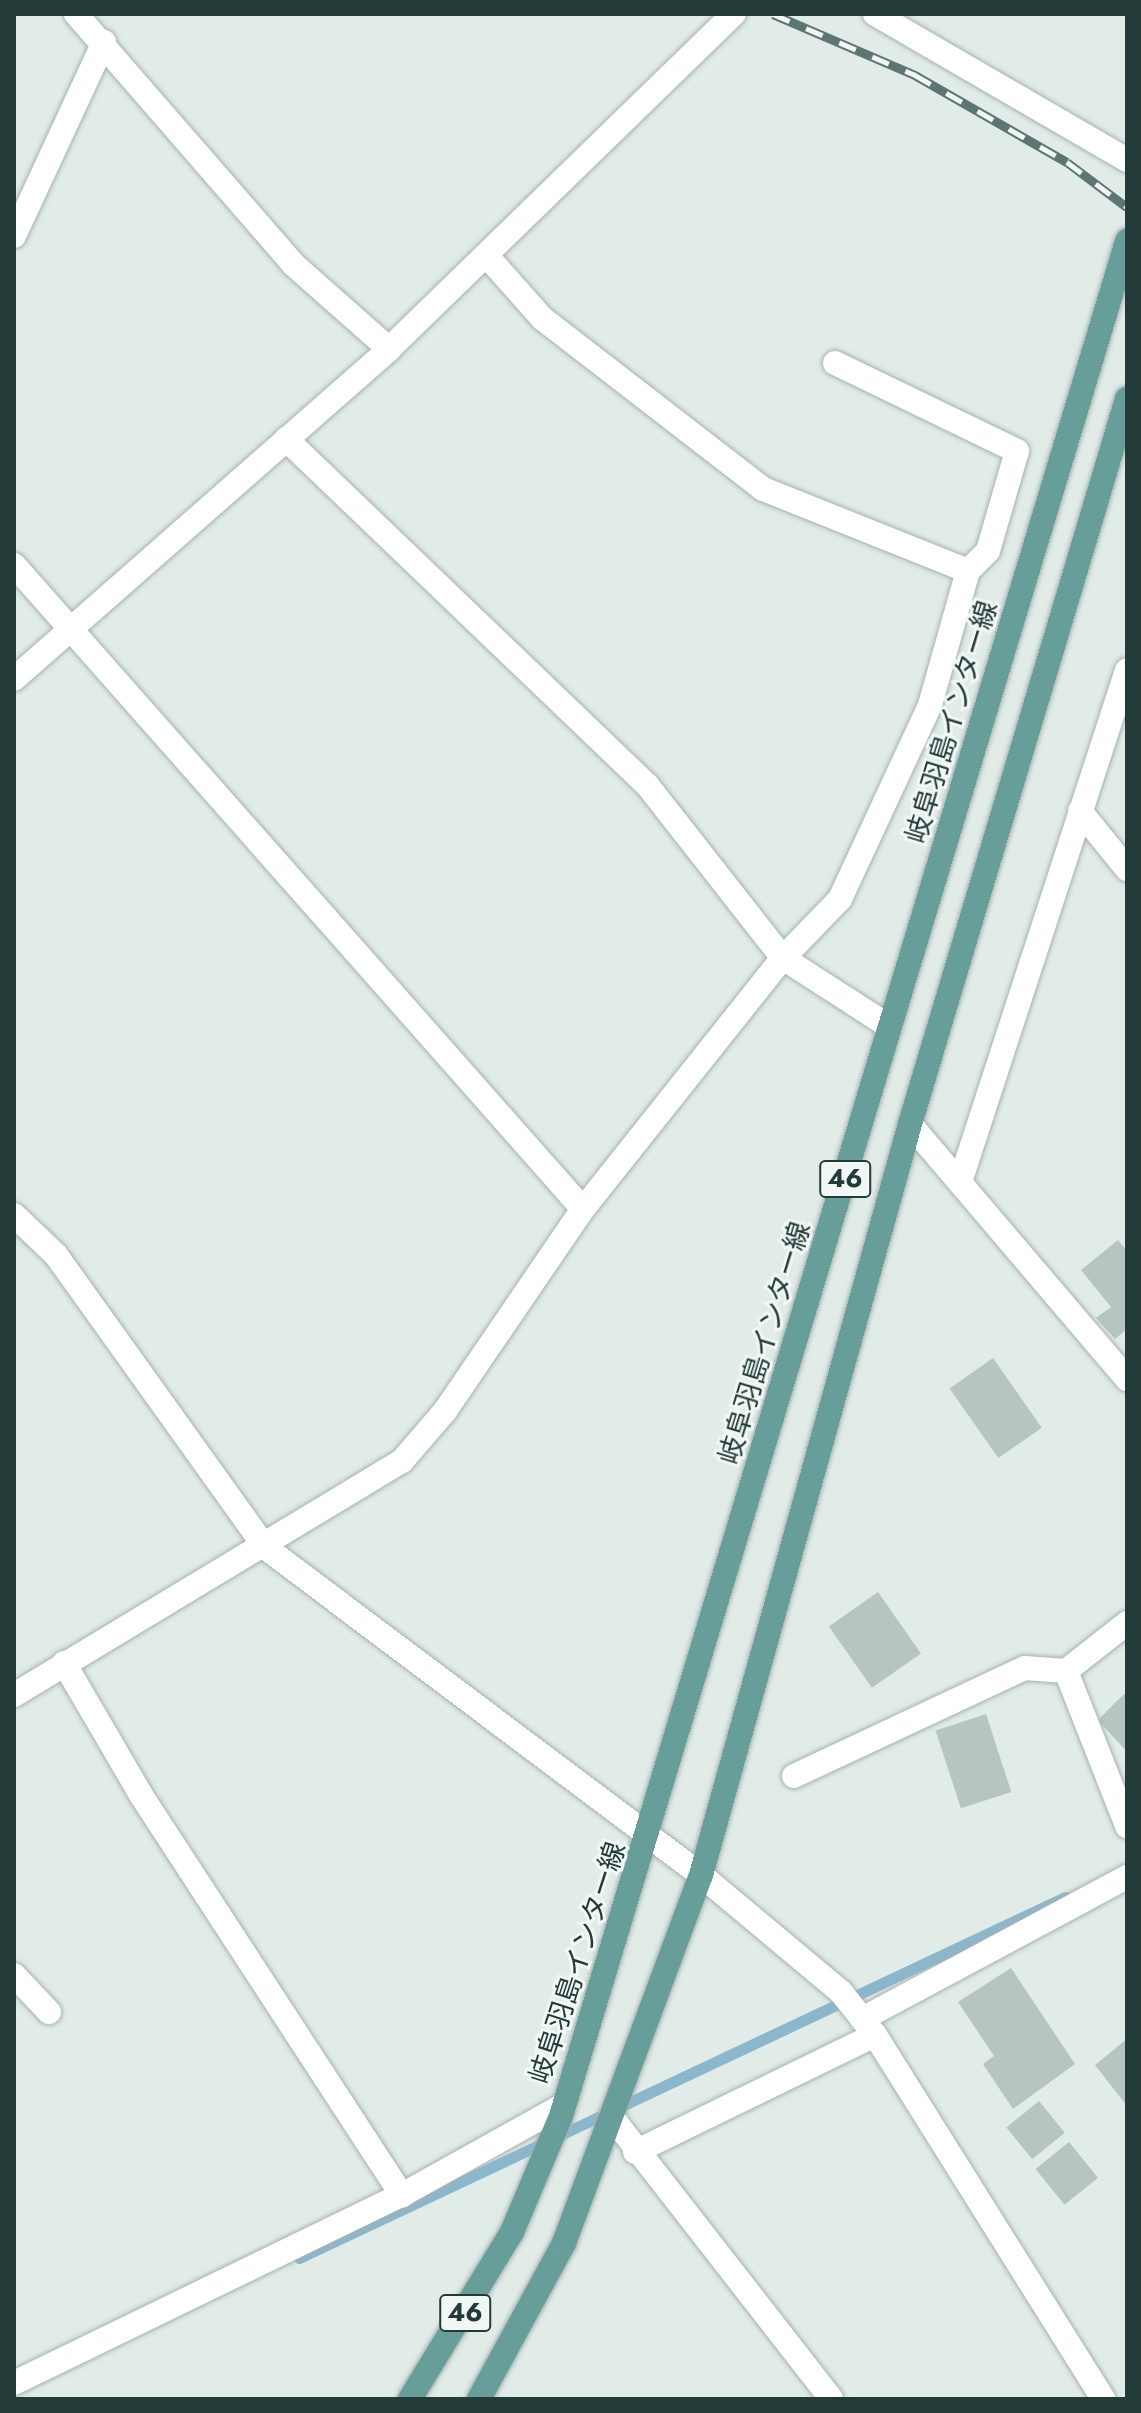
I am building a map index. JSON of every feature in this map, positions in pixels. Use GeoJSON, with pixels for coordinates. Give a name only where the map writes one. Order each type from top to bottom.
{"type":"FeatureCollection","features":[{"type":"Feature","properties":{"kind":"main road","name":"岐阜羽島インター線"},"geometry":{"type":"LineString","coordinates":[[419,2397],[512,2232],[562,2111],[649,1836],[1127,241]]}},
{"type":"Feature","properties":{"kind":"main road","name":"46"},"geometry":{"type":"LineString","coordinates":[[479,2399],[564,2243],[701,1875],[910,1124],[1127,400]]}},
{"type":"Feature","properties":{"kind":"street"},"geometry":{"type":"LineString","coordinates":[[76,14],[104,42],[294,265],[389,349]]}},
{"type":"Feature","properties":{"kind":"street"},"geometry":{"type":"LineString","coordinates":[[14,679],[389,349],[734,14]]}},
{"type":"Feature","properties":{"kind":"street"},"geometry":{"type":"LineString","coordinates":[[875,14],[1127,160]]}},
{"type":"Feature","properties":{"kind":"street"},"geometry":{"type":"LineString","coordinates":[[14,236],[104,42]]}},
{"type":"Feature","properties":{"kind":"street"},"geometry":{"type":"LineString","coordinates":[[486,255],[542,318],[763,489],[968,571]]}},
{"type":"Feature","properties":{"kind":"street"},"geometry":{"type":"LineString","coordinates":[[14,1695],[64,1663],[266,1548],[402,1461],[445,1411],[583,1209],[783,958],[840,899],[930,705],[968,571],[988,551],[1017,451],[835,363]]}},
{"type":"Feature","properties":{"kind":"street"},"geometry":{"type":"LineString","coordinates":[[286,439],[648,786],[783,958],[890,1027]]}},
{"type":"Feature","properties":{"kind":"street"},"geometry":{"type":"LineString","coordinates":[[14,565],[583,1209]]}},
{"type":"Feature","properties":{"kind":"street"},"geometry":{"type":"LineString","coordinates":[[961,1179],[1127,670]]}},
{"type":"Feature","properties":{"kind":"street"},"geometry":{"type":"LineString","coordinates":[[1080,811],[1127,869]]}},
{"type":"Feature","properties":{"kind":"street"},"geometry":{"type":"LineString","coordinates":[[910,1124],[1119,1354],[1127,1379]]}},
{"type":"Feature","properties":{"kind":"street"},"geometry":{"type":"LineString","coordinates":[[14,1215],[56,1255],[266,1548],[701,1875],[858,2014],[1103,2399]]}},
{"type":"Feature","properties":{"kind":"street"},"geometry":{"type":"LineString","coordinates":[[794,1776],[1025,1668],[1066,1671],[1127,1623]]}},
{"type":"Feature","properties":{"kind":"street"},"geometry":{"type":"LineString","coordinates":[[64,1663],[141,1795],[402,2195]]}},
{"type":"Feature","properties":{"kind":"street"},"geometry":{"type":"LineString","coordinates":[[1066,1671],[1127,1826]]}},
{"type":"Feature","properties":{"kind":"street"},"geometry":{"type":"LineString","coordinates":[[635,2152],[858,2014],[1127,1877]]}},
{"type":"Feature","properties":{"kind":"street"},"geometry":{"type":"LineString","coordinates":[[14,1975],[49,2012]]}},
{"type":"Feature","properties":{"kind":"street"},"geometry":{"type":"LineString","coordinates":[[14,2383],[402,2195],[562,2111]]}},
{"type":"Feature","properties":{"kind":"street"},"geometry":{"type":"LineString","coordinates":[[609,2120],[831,2399]]}},
{"type":"Feature","properties":{"kind":"building"},"geometry":{"type":"Polygon","coordinates":[[[1118,1240],[1127,1251],[1127,1329],[1115,1339],[1096,1318],[1111,1307],[1081,1270],[1118,1240]]]}},
{"type":"Feature","properties":{"kind":"building"},"geometry":{"type":"Polygon","coordinates":[[[993,1358],[1042,1428],[998,1458],[950,1388],[993,1358]]]}},
{"type":"Feature","properties":{"kind":"building"},"geometry":{"type":"Polygon","coordinates":[[[878,1592],[921,1653],[872,1688],[829,1626],[878,1592]]]}},
{"type":"Feature","properties":{"kind":"building"},"geometry":{"type":"Polygon","coordinates":[[[1124,1694],[1127,1697],[1127,1752],[1098,1720],[1124,1694]]]}},
{"type":"Feature","properties":{"kind":"building"},"geometry":{"type":"Polygon","coordinates":[[[986,1714],[1011,1792],[961,1808],[936,1730],[986,1714]]]}},
{"type":"Feature","properties":{"kind":"building"},"geometry":{"type":"Polygon","coordinates":[[[1011,1968],[1075,2064],[1013,2109],[983,2064],[994,2056],[958,2002],[1011,1968]]]}},
{"type":"Feature","properties":{"kind":"building"},"geometry":{"type":"Polygon","coordinates":[[[1127,2039],[1127,2106],[1095,2065],[1127,2039]]]}},
{"type":"Feature","properties":{"kind":"building"},"geometry":{"type":"Polygon","coordinates":[[[1039,2101],[1065,2133],[1032,2159],[1006,2127],[1039,2101]]]}},
{"type":"Feature","properties":{"kind":"building"},"geometry":{"type":"Polygon","coordinates":[[[1069,2142],[1098,2178],[1065,2205],[1036,2169],[1069,2142]]]}},
{"type":"Feature","properties":{"kind":"waterway"},"geometry":{"type":"LineString","coordinates":[[299,2258],[1065,1897]]}},
{"type":"Feature","properties":{"kind":"railway"},"geometry":{"type":"LineString","coordinates":[[773,14],[915,75],[1067,162],[1127,207]]}}]}
